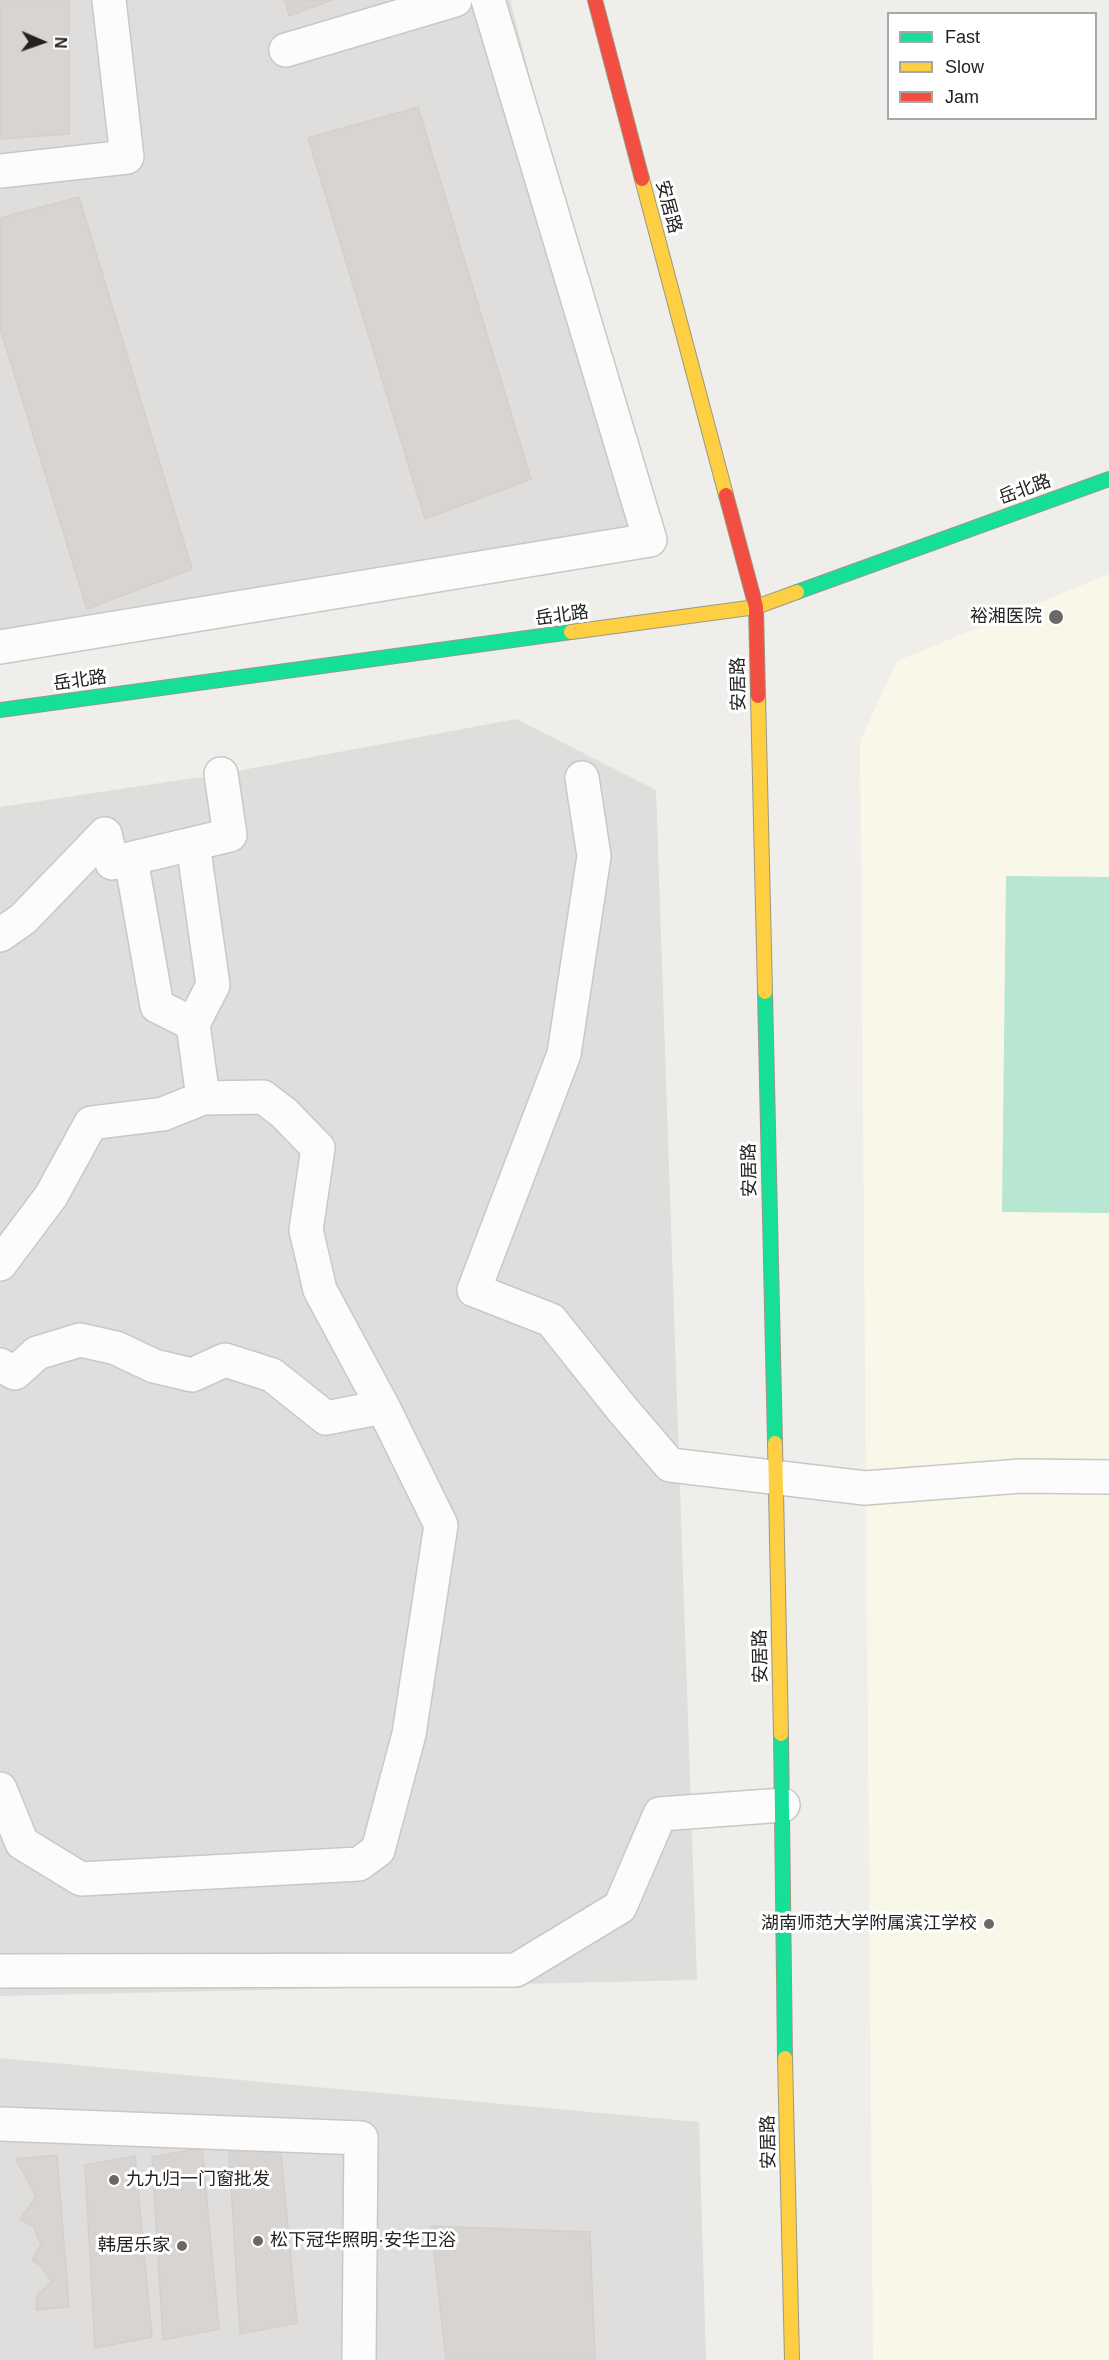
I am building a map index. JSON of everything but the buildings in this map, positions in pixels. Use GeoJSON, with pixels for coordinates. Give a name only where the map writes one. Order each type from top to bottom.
{"type":"FeatureCollection","features":[{"type":"Feature","properties":{"kind":"main road","name":"安居路"},"geometry":{"type":"LineString","coordinates":[[595,0],[756,607],[783,1805],[784,2019],[792,2360]]}},
{"type":"Feature","properties":{"kind":"main road","name":"岳北路"},"geometry":{"type":"LineString","coordinates":[[0,710],[756,607],[1109,479]]}},
{"type":"Feature","properties":{"kind":"street"},"geometry":{"type":"LineString","coordinates":[[0,171],[127,157],[109,0]]}},
{"type":"Feature","properties":{"kind":"street"},"geometry":{"type":"LineString","coordinates":[[285,50],[454,0]]}},
{"type":"Feature","properties":{"kind":"street"},"geometry":{"type":"LineString","coordinates":[[0,647],[650,540],[488,0]]}},
{"type":"Feature","properties":{"kind":"street"},"geometry":{"type":"LineString","coordinates":[[0,935],[23,919],[105,834],[112,864],[230,835],[221,774]]}},
{"type":"Feature","properties":{"kind":"street"},"geometry":{"type":"LineString","coordinates":[[582,778],[594,856],[564,1054],[474,1290],[551,1320],[670,1465],[865,1488],[1021,1476],[1109,1476]]}},
{"type":"Feature","properties":{"kind":"street"},"geometry":{"type":"LineString","coordinates":[[194,844],[213,985],[193,1024],[203,1098]]}},
{"type":"Feature","properties":{"kind":"street"},"geometry":{"type":"LineString","coordinates":[[131,859],[157,1006],[193,1024]]}},
{"type":"Feature","properties":{"kind":"street"},"geometry":{"type":"LineString","coordinates":[[0,1264],[51,1196],[91,1123],[163,1114],[203,1098],[263,1097],[284,1113],[318,1148],[306,1230],[320,1290],[383,1407],[441,1526],[409,1734],[378,1850],[359,1864],[342,1867],[81,1879],[22,1843],[0,1789]]}},
{"type":"Feature","properties":{"kind":"street"},"geometry":{"type":"LineString","coordinates":[[0,1365],[15,1373],[37,1353],[80,1340],[116,1348],[154,1366],[192,1375],[225,1360],[272,1375],[326,1418],[383,1407]]}},
{"type":"Feature","properties":{"kind":"street"},"geometry":{"type":"LineString","coordinates":[[0,1971],[516,1970],[620,1906],[660,1814],[783,1805]]}},
{"type":"Feature","properties":{"kind":"street"},"geometry":{"type":"LineString","coordinates":[[0,2124],[361,2138],[359,2360]]}},
{"type":"Feature","properties":{"kind":"shaded area"},"geometry":{"type":"Polygon","coordinates":[[[0,0],[510,0],[650,540],[0,647],[0,0]]]}},
{"type":"Feature","properties":{"kind":"shaded area","name":"湖南师范大学附属滨江学校"},"geometry":{"type":"Polygon","coordinates":[[[1109,574],[1109,2360],[873,2360],[860,741],[897,661],[1109,574]]]}},
{"type":"Feature","properties":{"kind":"shaded area"},"geometry":{"type":"Polygon","coordinates":[[[516,719],[656,790],[697,1980],[0,1996],[0,807],[221,774],[516,719]]]}},
{"type":"Feature","properties":{"kind":"shaded area"},"geometry":{"type":"Polygon","coordinates":[[[0,2058],[699,2122],[706,2360],[0,2360],[0,2058]]]}},
{"type":"Feature","properties":{"kind":"green space"},"geometry":{"type":"Polygon","coordinates":[[[1006,876],[1109,877],[1109,1213],[1002,1212],[1006,876]]]}},
{"type":"Feature","properties":{"kind":"traffic: fast"},"geometry":{"type":"LineString","coordinates":[[797,592],[1109,479]]}},
{"type":"Feature","properties":{"kind":"traffic: fast"},"geometry":{"type":"LineString","coordinates":[[0,710],[571,632]]}},
{"type":"Feature","properties":{"kind":"traffic: fast"},"geometry":{"type":"LineString","coordinates":[[765,992],[775,1443]]}},
{"type":"Feature","properties":{"kind":"traffic: fast"},"geometry":{"type":"LineString","coordinates":[[781,1734],[785,2058]]}},
{"type":"Feature","properties":{"kind":"traffic: slow"},"geometry":{"type":"LineString","coordinates":[[642,179],[726,495]]}},
{"type":"Feature","properties":{"kind":"traffic: slow"},"geometry":{"type":"LineString","coordinates":[[571,632],[756,607],[797,592]]}},
{"type":"Feature","properties":{"kind":"traffic: slow"},"geometry":{"type":"LineString","coordinates":[[758,696],[765,992]]}},
{"type":"Feature","properties":{"kind":"traffic: slow"},"geometry":{"type":"LineString","coordinates":[[775,1443],[781,1734]]}},
{"type":"Feature","properties":{"kind":"traffic: slow"},"geometry":{"type":"LineString","coordinates":[[785,2058],[792,2360]]}},
{"type":"Feature","properties":{"kind":"traffic: jam"},"geometry":{"type":"LineString","coordinates":[[595,0],[642,179]]}},
{"type":"Feature","properties":{"kind":"traffic: jam"},"geometry":{"type":"LineString","coordinates":[[726,495],[756,607],[758,696]]}},
{"type":"Feature","properties":{"kind":"place","name":"裕湘医院"},"geometry":{"type":"Point","coordinates":[1056,617]}},
{"type":"Feature","properties":{"kind":"place","name":"湖南师范大学附属滨江学校"},"geometry":{"type":"Point","coordinates":[989,1924]}},
{"type":"Feature","properties":{"kind":"place","name":"九九归一门窗批发"},"geometry":{"type":"Point","coordinates":[114,2180]}},
{"type":"Feature","properties":{"kind":"place","name":"松下冠华照明·安华卫浴"},"geometry":{"type":"Point","coordinates":[258,2241]}},
{"type":"Feature","properties":{"kind":"place","name":"韩居乐家"},"geometry":{"type":"Point","coordinates":[182,2246]}}]}
